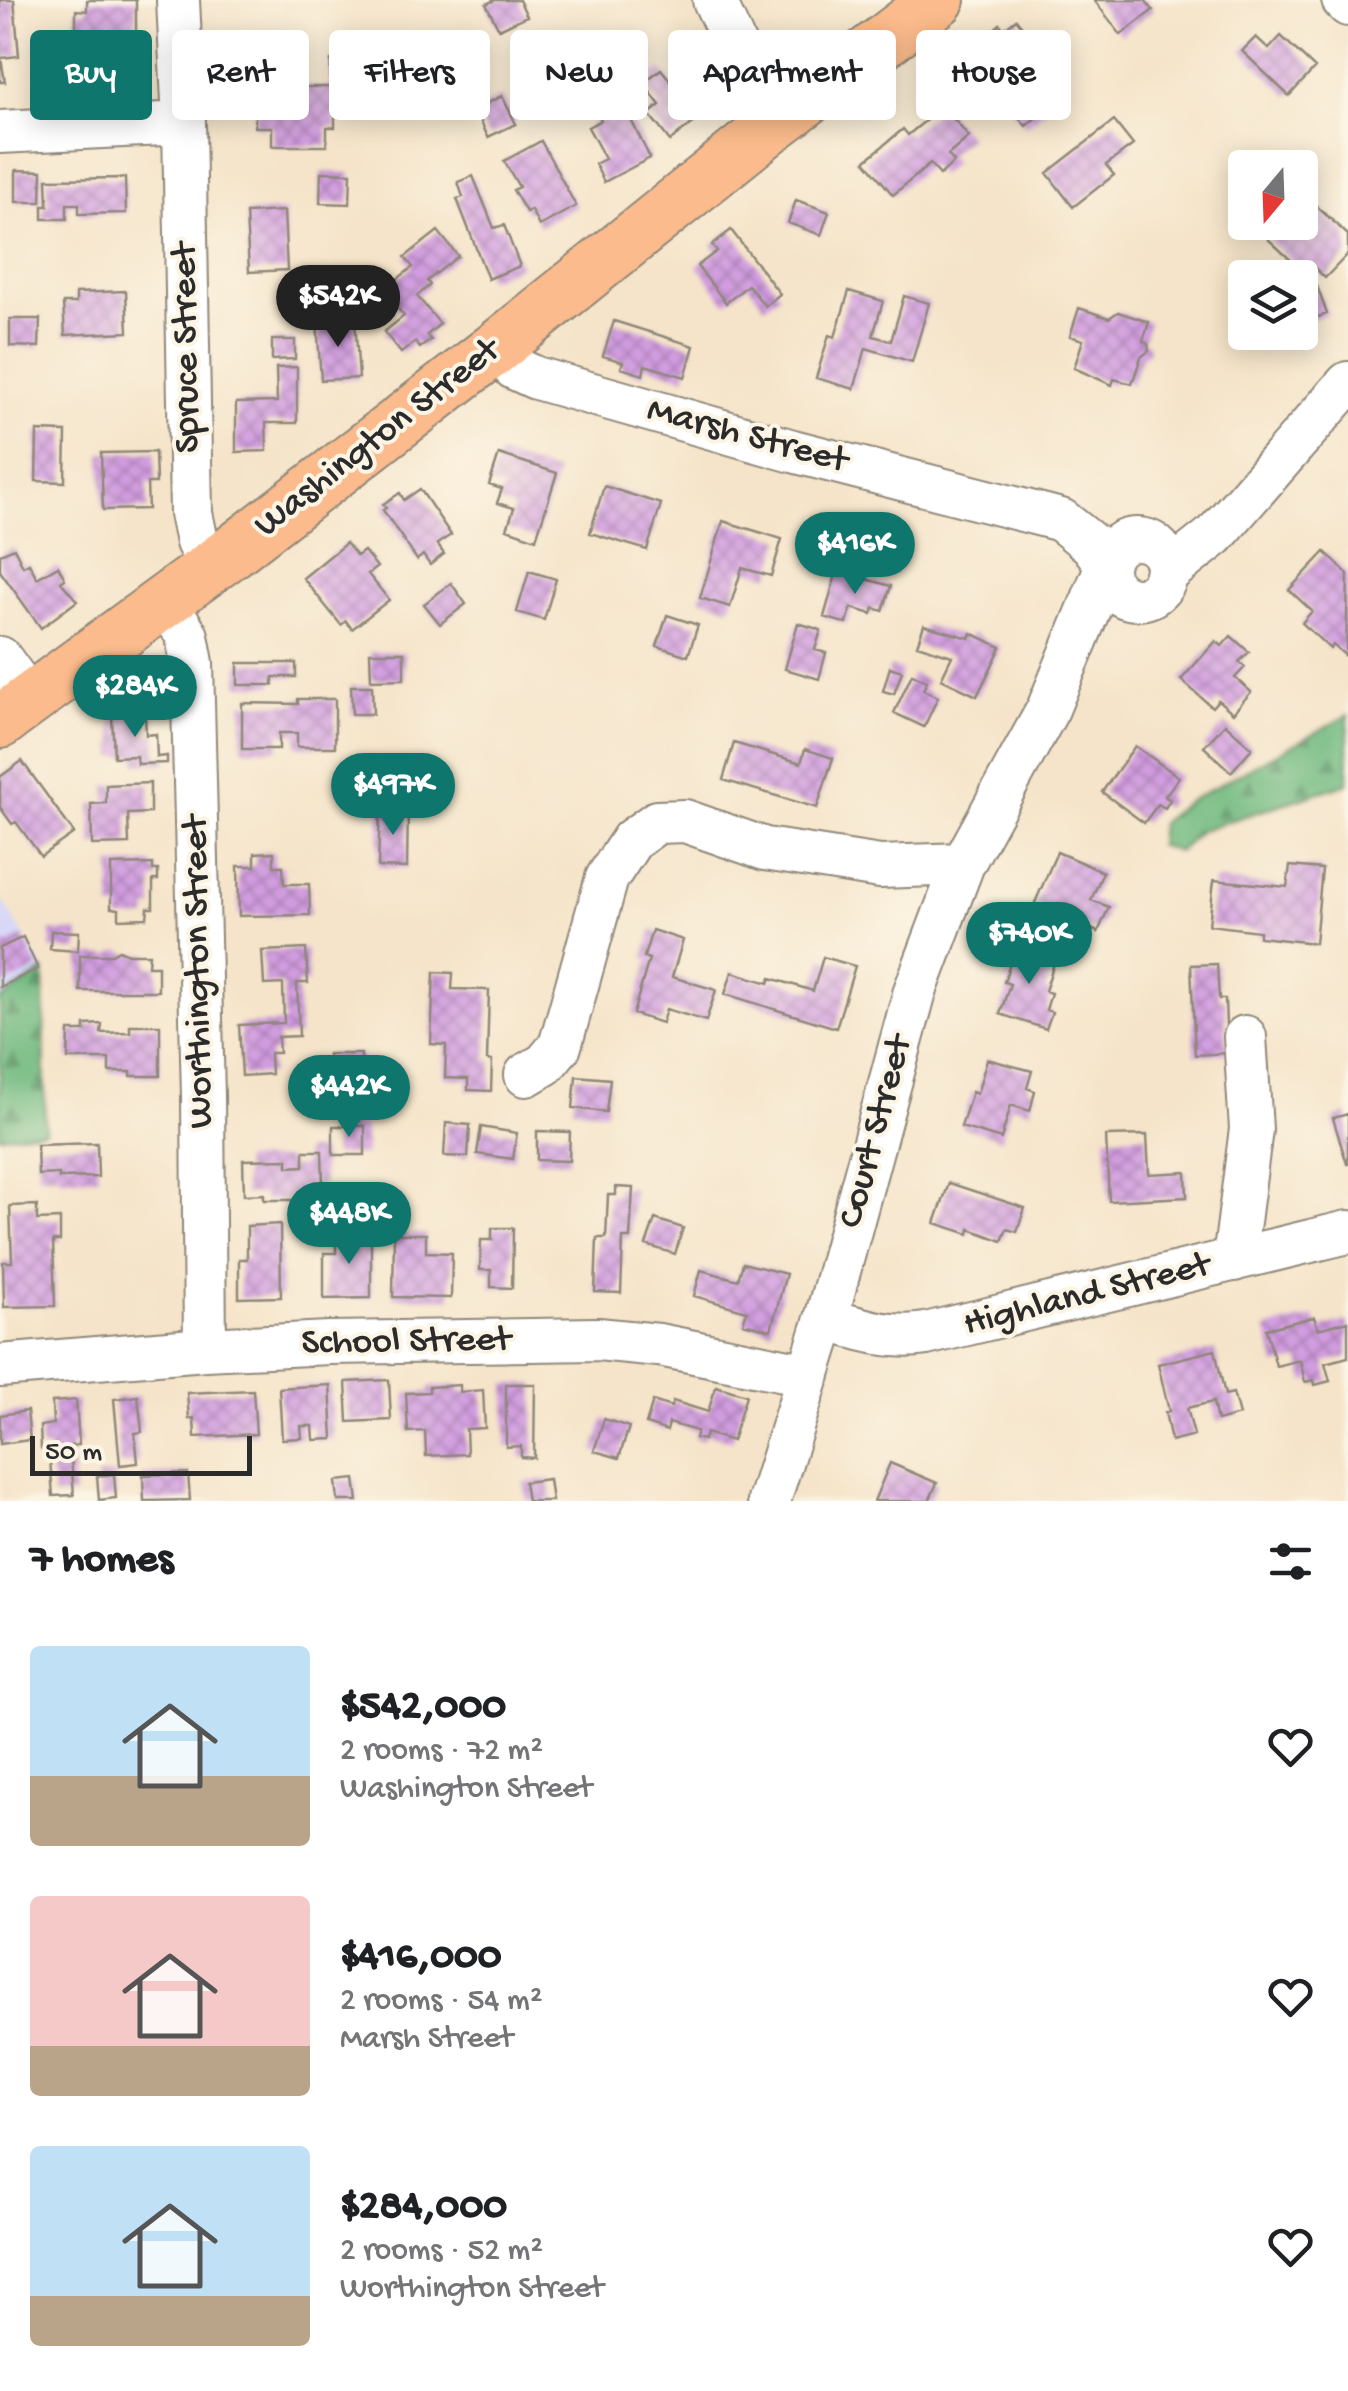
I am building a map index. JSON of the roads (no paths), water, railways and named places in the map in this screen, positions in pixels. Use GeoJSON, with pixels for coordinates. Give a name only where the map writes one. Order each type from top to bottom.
{"type":"FeatureCollection","features":[{"type":"Feature","properties":{"kind":"main road","name":"Washington Street"},"geometry":{"type":"LineString","coordinates":[[15,710],[211,568],[496,348],[928,4]]}},
{"type":"Feature","properties":{"kind":"street","name":"Spruce Street"},"geometry":{"type":"LineString","coordinates":[[178,0],[184,123],[190,513],[196,542],[211,568]]}},
{"type":"Feature","properties":{"kind":"street"},"geometry":{"type":"LineString","coordinates":[[714,0],[772,126]]}},
{"type":"Feature","properties":{"kind":"street"},"geometry":{"type":"LineString","coordinates":[[0,132],[184,123]]}},
{"type":"Feature","properties":{"kind":"street","name":"Marsh Street"},"geometry":{"type":"LineString","coordinates":[[496,348],[514,368],[536,378],[1061,520],[1140,571]]}},
{"type":"Feature","properties":{"kind":"street","name":"Court Street"},"geometry":{"type":"LineString","coordinates":[[768,1501],[826,1319],[915,991],[963,864],[1048,709],[1067,666],[1140,571],[1216,534],[1348,383]]}},
{"type":"Feature","properties":{"kind":"street","name":"Worthington Street"},"geometry":{"type":"LineString","coordinates":[[166,601],[187,636],[192,662],[205,1349]]}},
{"type":"Feature","properties":{"kind":"street"},"geometry":{"type":"LineString","coordinates":[[0,658],[15,710]]}},
{"type":"Feature","properties":{"kind":"street"},"geometry":{"type":"LineString","coordinates":[[526,1075],[545,1064],[560,1046],[607,878],[632,840],[657,822],[685,821],[765,849],[880,867],[963,864]]}},
{"type":"Feature","properties":{"kind":"street"},"geometry":{"type":"LineString","coordinates":[[1234,1260],[1251,1128],[1245,1037]]}},
{"type":"Feature","properties":{"kind":"street","name":"Highland Street"},"geometry":{"type":"LineString","coordinates":[[826,1319],[878,1334],[912,1336],[1348,1232]]}},
{"type":"Feature","properties":{"kind":"street","name":"School Street"},"geometry":{"type":"LineString","coordinates":[[0,1366],[329,1343],[598,1339],[659,1345],[808,1375]]}}]}
